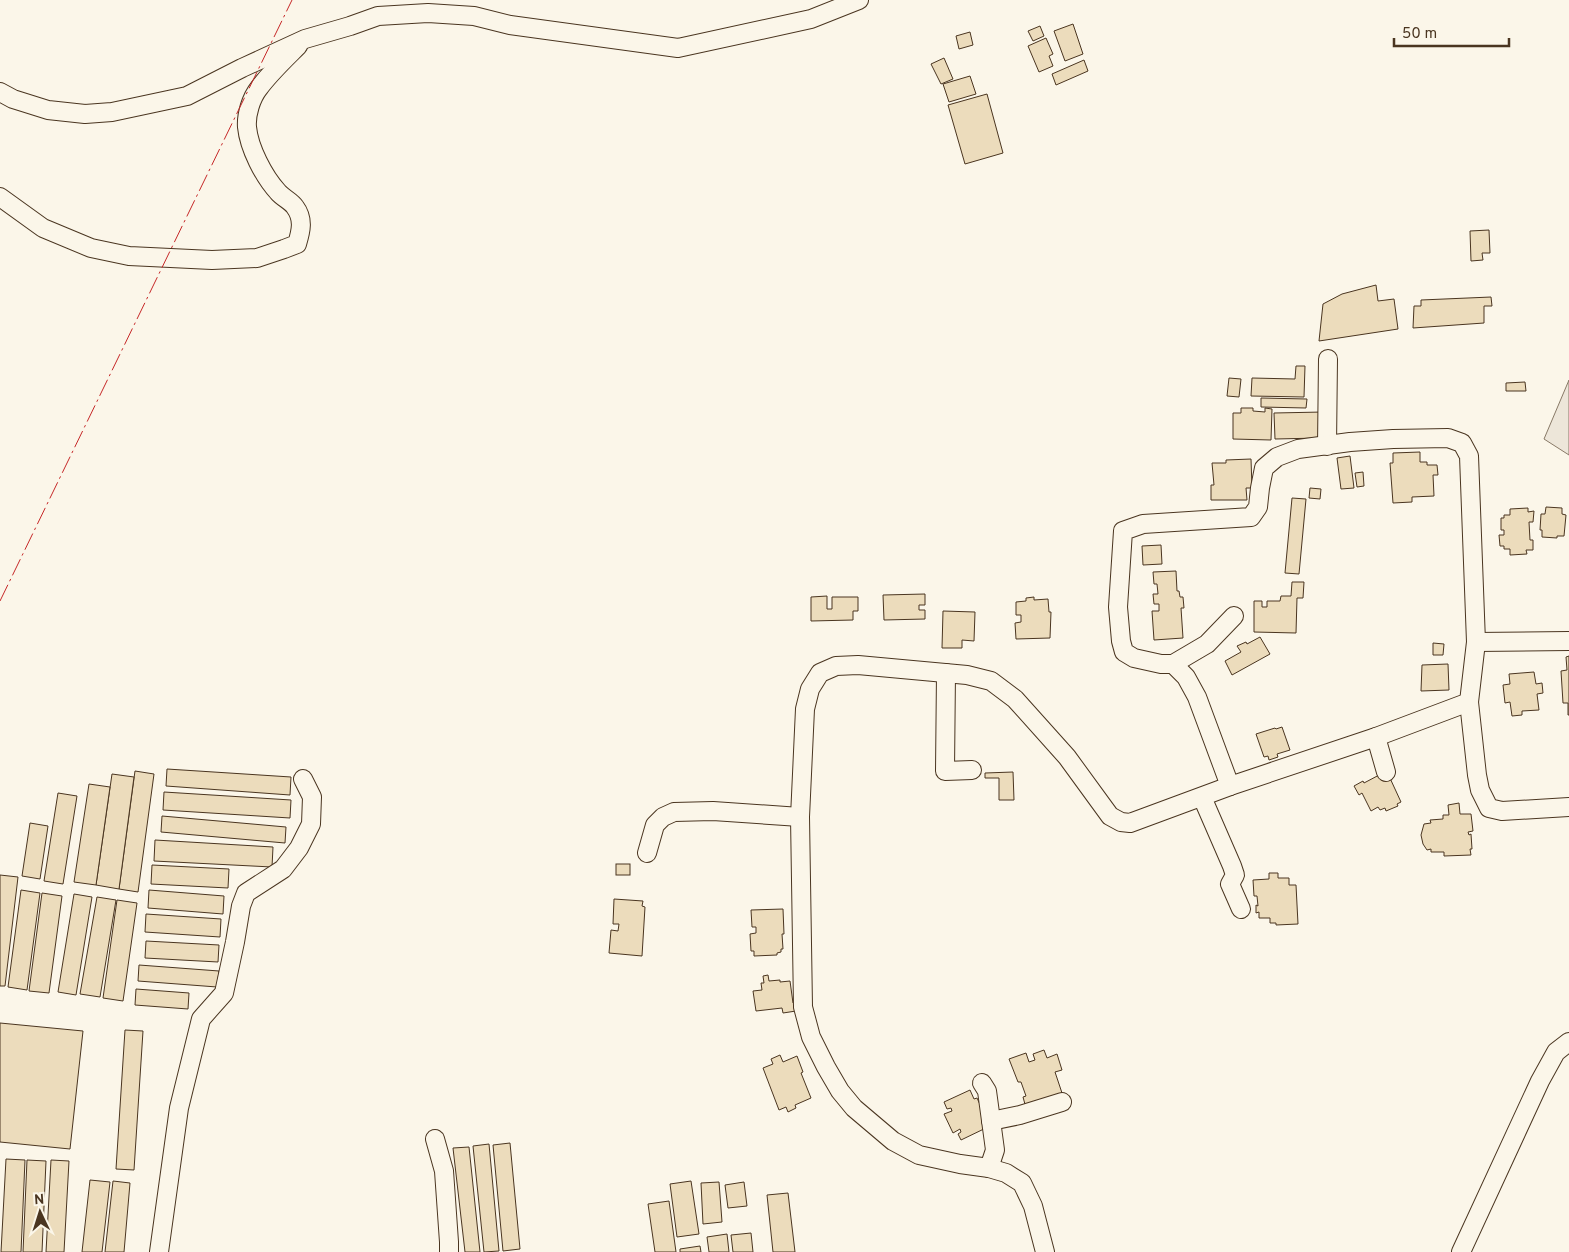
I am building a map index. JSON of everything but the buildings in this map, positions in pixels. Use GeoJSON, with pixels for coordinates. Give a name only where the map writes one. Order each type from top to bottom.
{"type":"FeatureCollection","features":[{"type":"Feature","properties":{"kind":"street"},"geometry":{"type":"LineString","coordinates":[[4,100],[48,110],[85,114],[112,112],[187,96],[305,38],[378,16],[428,13],[474,16],[510,25],[678,48],[811,19],[859,0]]}},
{"type":"Feature","properties":{"kind":"street"},"geometry":{"type":"LineString","coordinates":[[0,197],[43,228],[91,248],[129,256],[212,260],[257,258],[297,244],[301,232],[301,221],[295,207],[279,193],[268,178],[254,152],[247,127],[250,105],[258,89],[305,38]]}},
{"type":"Feature","properties":{"kind":"street"},"geometry":{"type":"LineString","coordinates":[[1328,359],[1328,446]]}},
{"type":"Feature","properties":{"kind":"street"},"geometry":{"type":"LineString","coordinates":[[1234,616],[1206,644],[1173,664],[1161,664],[1134,658],[1124,652],[1121,641],[1118,607],[1123,531],[1143,524],[1251,517],[1258,507],[1264,468],[1277,457],[1298,449],[1350,442],[1394,439],[1448,438],[1462,443],[1469,456],[1476,642],[1470,702],[1480,790],[1489,808],[1502,811],[1569,807]]}},
{"type":"Feature","properties":{"kind":"street"},"geometry":{"type":"LineString","coordinates":[[1476,642],[1569,641]]}},
{"type":"Feature","properties":{"kind":"street"},"geometry":{"type":"LineString","coordinates":[[1173,664],[1186,677],[1197,696],[1230,786]]}},
{"type":"Feature","properties":{"kind":"street"},"geometry":{"type":"LineString","coordinates":[[1045,1252],[1033,1206],[1022,1183],[1006,1173],[988,1168],[919,1155],[893,1141],[854,1108],[840,1091],[811,1037],[803,1007],[800,817],[805,709],[810,689],[820,673],[836,666],[858,665],[967,675],[991,682],[1015,699],[1067,757],[1110,816],[1121,822],[1130,823],[1470,702]]}},
{"type":"Feature","properties":{"kind":"street"},"geometry":{"type":"LineString","coordinates":[[946,673],[945,771],[972,770]]}},
{"type":"Feature","properties":{"kind":"street"},"geometry":{"type":"LineString","coordinates":[[1376,737],[1386,772]]}},
{"type":"Feature","properties":{"kind":"street"},"geometry":{"type":"LineString","coordinates":[[159,1252],[179,1108],[201,1019],[224,993],[241,906],[246,893],[284,869],[299,848],[311,824],[312,797],[303,779]]}},
{"type":"Feature","properties":{"kind":"street"},"geometry":{"type":"LineString","coordinates":[[1202,797],[1232,866],[1235,875],[1230,884],[1240,909]]}},
{"type":"Feature","properties":{"kind":"street"},"geometry":{"type":"LineString","coordinates":[[647,853],[655,825],[664,817],[674,812],[713,811],[800,817]]}},
{"type":"Feature","properties":{"kind":"street"},"geometry":{"type":"LineString","coordinates":[[1461,1252],[1540,1081],[1556,1052],[1569,1042]]}},
{"type":"Feature","properties":{"kind":"street"},"geometry":{"type":"LineString","coordinates":[[982,1083],[988,1091],[995,1150],[988,1168]]}},
{"type":"Feature","properties":{"kind":"street"},"geometry":{"type":"LineString","coordinates":[[991,1121],[1020,1115],[1062,1102]]}},
{"type":"Feature","properties":{"kind":"street"},"geometry":{"type":"LineString","coordinates":[[436,1140],[444,1171],[450,1242],[448,1252]]}},
{"type":"Feature","properties":{"kind":"shaded area"},"geometry":{"type":"Polygon","coordinates":[[[1569,380],[1569,455],[1544,439],[1569,380]]]}},
{"type":"Feature","properties":{"kind":"power"},"geometry":{"type":"LineString","coordinates":[[0,601],[292,0]]}}]}
